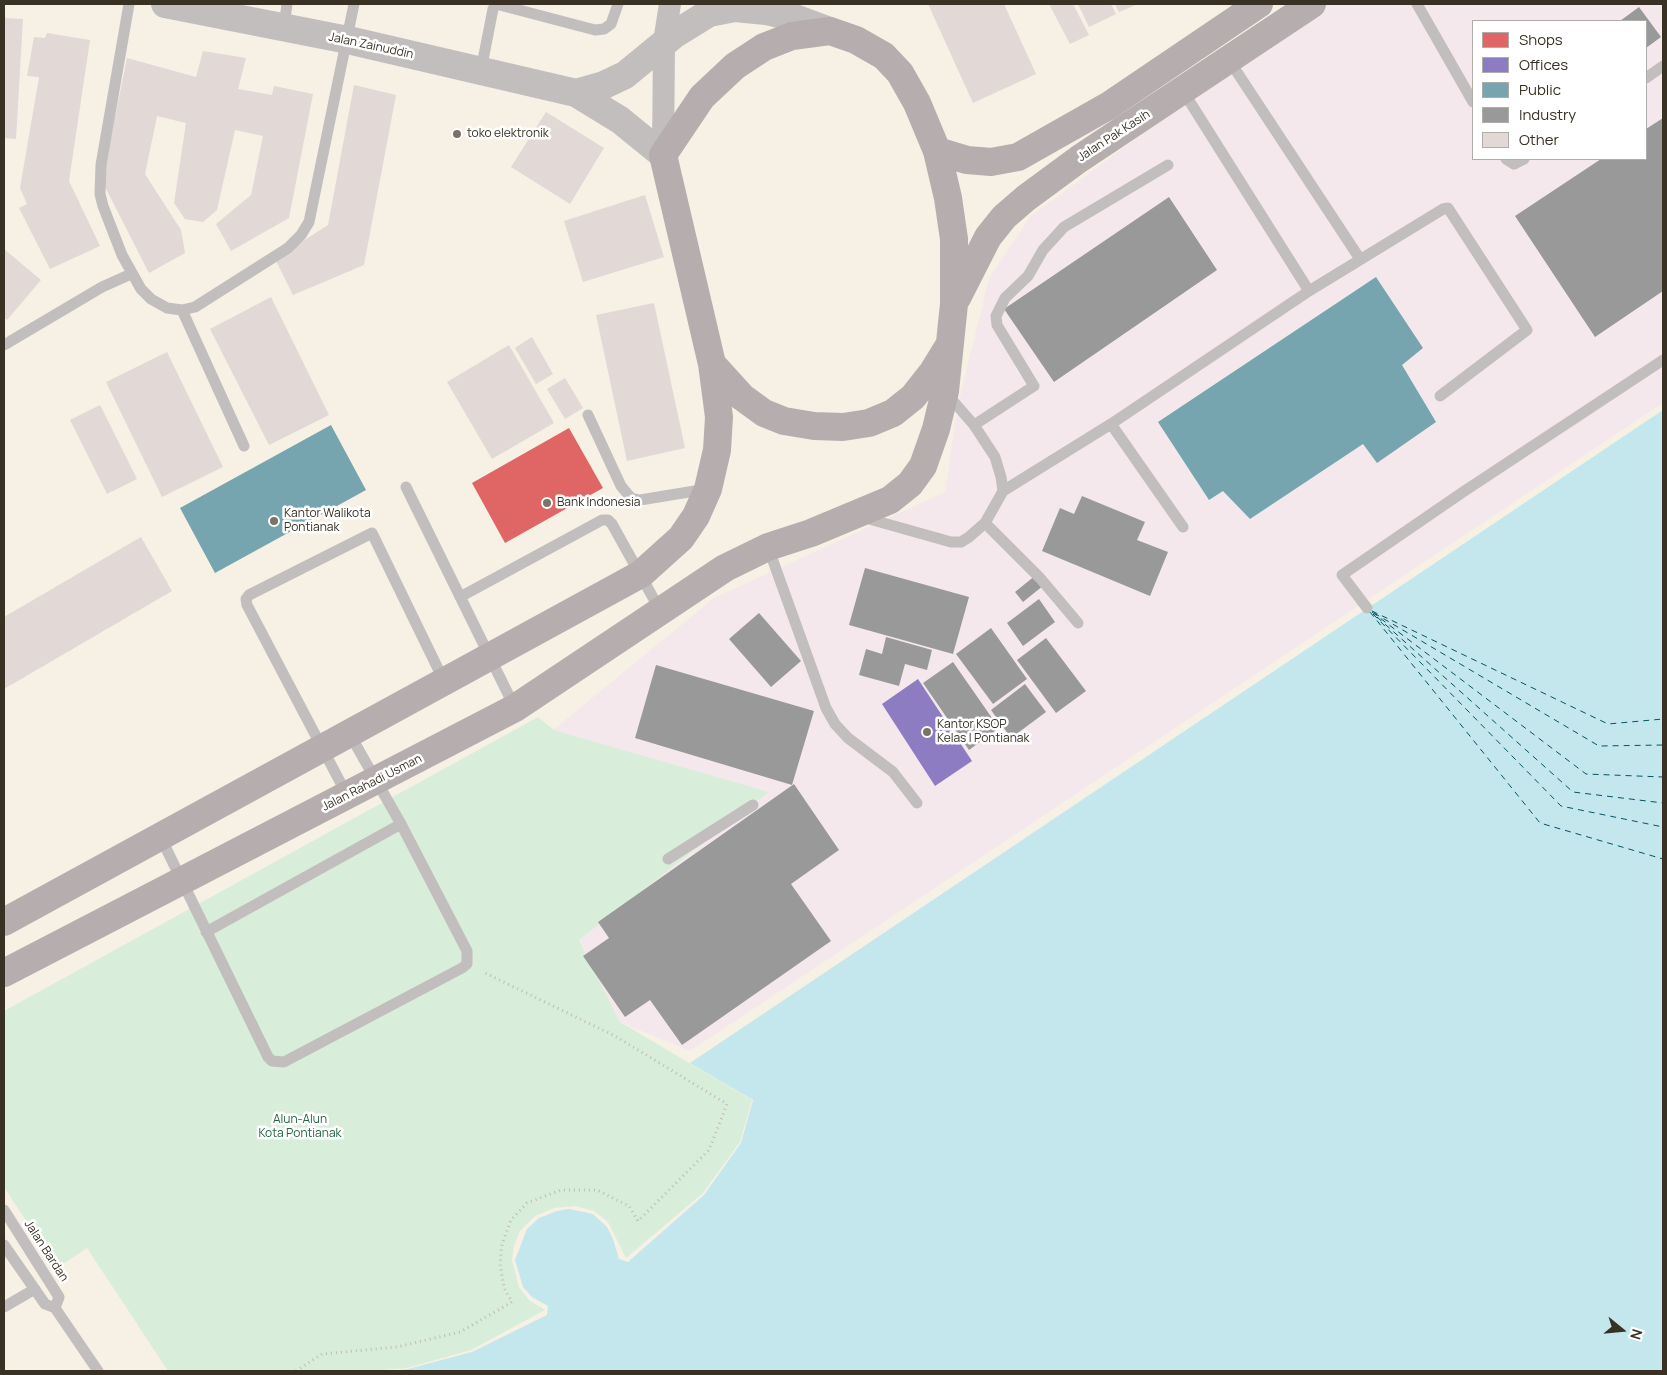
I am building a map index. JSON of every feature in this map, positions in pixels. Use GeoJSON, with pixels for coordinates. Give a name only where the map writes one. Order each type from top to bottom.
{"type":"FeatureCollection","features":[{"type":"Feature","properties":{"kind":"highway"},"geometry":{"type":"LineString","coordinates":[[937,151],[967,160],[992,162],[1018,157],[1108,106],[1259,4]]}},
{"type":"Feature","properties":{"kind":"highway","name":"Jalan Pak Kasih"},"geometry":{"type":"LineString","coordinates":[[954,304],[988,237],[1004,217],[1048,180],[1312,4]]}},
{"type":"Feature","properties":{"kind":"highway"},"geometry":{"type":"LineString","coordinates":[[4,922],[640,574],[681,538],[696,516],[708,489],[717,450],[719,417],[712,364],[663,155],[702,97],[735,66],[764,47],[792,36],[830,31]]}},
{"type":"Feature","properties":{"kind":"highway","name":"Jalan Rahadi Usman"},"geometry":{"type":"LineString","coordinates":[[4,973],[515,708],[661,613],[725,568],[768,547],[811,533],[890,500],[910,484],[923,466],[936,429],[945,391],[954,304],[954,239],[948,198],[937,151],[917,103],[900,73],[884,56],[856,40],[830,31]]}},
{"type":"Feature","properties":{"kind":"highway"},"geometry":{"type":"LineString","coordinates":[[712,364],[742,397],[764,413],[784,421],[814,426],[843,427],[869,423],[900,408],[913,397],[932,373],[950,343]]}},
{"type":"Feature","properties":{"kind":"street","name":"Jalan Zainuddin"},"geometry":{"type":"LineString","coordinates":[[165,4],[285,16],[348,40],[576,93],[620,120],[663,155]]}},
{"type":"Feature","properties":{"kind":"street"},"geometry":{"type":"LineString","coordinates":[[663,155],[664,42],[670,4]]}},
{"type":"Feature","properties":{"kind":"street","name":"Jalan Zainuddin"},"geometry":{"type":"LineString","coordinates":[[576,93],[604,85],[625,75],[664,42],[701,16],[731,6],[766,11],[795,18],[830,31]]}},
{"type":"Feature","properties":{"kind":"lane"},"geometry":{"type":"LineString","coordinates":[[129,4],[99,180],[103,206],[131,274],[151,299],[167,308],[182,310],[195,307],[288,248],[301,235],[310,222],[354,4]]}},
{"type":"Feature","properties":{"kind":"lane"},"geometry":{"type":"LineString","coordinates":[[481,70],[493,9],[496,4],[595,30],[604,29],[611,24],[618,4]]}},
{"type":"Feature","properties":{"kind":"lane"},"geometry":{"type":"LineString","coordinates":[[1416,4],[1472,100]]}},
{"type":"Feature","properties":{"kind":"lane"},"geometry":{"type":"LineString","coordinates":[[1229,60],[1360,260]]}},
{"type":"Feature","properties":{"kind":"lane"},"geometry":{"type":"LineString","coordinates":[[1647,77],[1663,66]]}},
{"type":"Feature","properties":{"kind":"lane"},"geometry":{"type":"LineString","coordinates":[[1183,91],[1309,292]]}},
{"type":"Feature","properties":{"kind":"lane"},"geometry":{"type":"LineString","coordinates":[[1508,160],[1514,164],[1522,160]]}},
{"type":"Feature","properties":{"kind":"lane"},"geometry":{"type":"LineString","coordinates":[[974,425],[1034,386],[997,325],[996,316],[1005,298],[1028,276],[1043,250],[1064,227],[1168,165]]}},
{"type":"Feature","properties":{"kind":"lane"},"geometry":{"type":"LineString","coordinates":[[855,515],[951,542],[961,542],[970,537],[985,523],[1003,491],[1111,424],[1309,292],[1443,209],[1448,208],[1527,330],[1440,396]]}},
{"type":"Feature","properties":{"kind":"lane"},"geometry":{"type":"LineString","coordinates":[[4,345],[102,287],[131,274]]}},
{"type":"Feature","properties":{"kind":"lane"},"geometry":{"type":"LineString","coordinates":[[182,310],[244,446]]}},
{"type":"Feature","properties":{"kind":"lane"},"geometry":{"type":"LineString","coordinates":[[1367,608],[1342,575],[1463,492],[1663,360]]}},
{"type":"Feature","properties":{"kind":"lane"},"geometry":{"type":"LineString","coordinates":[[945,391],[974,425],[994,457],[1003,491]]}},
{"type":"Feature","properties":{"kind":"lane"},"geometry":{"type":"LineString","coordinates":[[588,415],[620,486],[632,498],[640,500],[708,489]]}},
{"type":"Feature","properties":{"kind":"lane"},"geometry":{"type":"LineString","coordinates":[[1111,424],[1183,527]]}},
{"type":"Feature","properties":{"kind":"lane"},"geometry":{"type":"LineString","coordinates":[[406,487],[515,708]]}},
{"type":"Feature","properties":{"kind":"lane"},"geometry":{"type":"LineString","coordinates":[[460,597],[602,520],[608,520],[661,613]]}},
{"type":"Feature","properties":{"kind":"lane"},"geometry":{"type":"LineString","coordinates":[[985,523],[1040,578],[1078,623]]}},
{"type":"Feature","properties":{"kind":"lane"},"geometry":{"type":"LineString","coordinates":[[347,795],[247,605],[246,599],[249,595],[372,532],[444,681]]}},
{"type":"Feature","properties":{"kind":"lane"},"geometry":{"type":"LineString","coordinates":[[768,547],[826,708],[835,724],[848,738],[893,772],[917,803]]}},
{"type":"Feature","properties":{"kind":"lane"},"geometry":{"type":"LineString","coordinates":[[160,836],[268,1057],[278,1063],[284,1062],[467,964],[467,951],[400,824],[349,733]]}},
{"type":"Feature","properties":{"kind":"lane"},"geometry":{"type":"LineString","coordinates":[[668,859],[753,805]]}},
{"type":"Feature","properties":{"kind":"lane"},"geometry":{"type":"LineString","coordinates":[[206,932],[400,824]]}},
{"type":"Feature","properties":{"kind":"lane","name":"Jalan Bardan"},"geometry":{"type":"LineString","coordinates":[[4,1210],[60,1297],[55,1308]]}},
{"type":"Feature","properties":{"kind":"lane","name":"Jalan Bardan"},"geometry":{"type":"LineString","coordinates":[[4,1245],[45,1304],[55,1308],[98,1371]]}},
{"type":"Feature","properties":{"kind":"lane"},"geometry":{"type":"LineString","coordinates":[[4,1307],[35,1289]]}},
{"type":"Feature","properties":{"kind":"path"},"geometry":{"type":"LineString","coordinates":[[296,1371],[322,1354],[397,1347],[460,1332],[512,1302],[504,1288],[500,1264],[502,1244],[511,1220],[526,1204],[561,1190],[597,1190],[629,1206],[638,1221],[709,1150],[727,1104],[616,1036],[467,964]]}},
{"type":"Feature","properties":{"kind":"shaded area"},"geometry":{"type":"Polygon","coordinates":[[[1326,4],[1663,4],[1663,403],[690,1051],[620,1022],[579,940],[768,792],[553,730],[714,598],[945,492],[958,405],[989,278],[1030,217],[1258,48],[1326,4]]]}},
{"type":"Feature","properties":{"kind":"green space","name":"Alun-Alun Kota Pontianak"},"geometry":{"type":"Polygon","coordinates":[[[538,717],[554,730],[769,792],[579,940],[620,1022],[752,1100],[740,1142],[703,1193],[626,1258],[608,1222],[594,1211],[575,1206],[554,1208],[535,1216],[520,1231],[514,1246],[512,1260],[519,1287],[529,1300],[545,1310],[471,1350],[407,1368],[372,1371],[168,1371],[87,1248],[57,1268],[4,1187],[4,1011],[538,717]]]}},
{"type":"Feature","properties":{"kind":"water"},"geometry":{"type":"Polygon","coordinates":[[[1663,410],[1663,1371],[389,1371],[408,1369],[472,1352],[547,1315],[548,1306],[532,1297],[523,1287],[515,1260],[527,1229],[539,1218],[557,1211],[569,1209],[593,1214],[607,1227],[619,1259],[628,1262],[704,1195],[741,1143],[753,1100],[690,1063],[1663,410]]]}},
{"type":"Feature","properties":{"kind":"building: Shops"},"geometry":{"type":"Polygon","coordinates":[[[569,428],[603,488],[505,543],[472,483],[569,428]]]}},
{"type":"Feature","properties":{"kind":"building: Offices","name":"Kantor KSOP Kelas I Pontianak"},"geometry":{"type":"Polygon","coordinates":[[[918,679],[972,761],[935,786],[882,704],[918,679]]]}},
{"type":"Feature","properties":{"kind":"building: Public"},"geometry":{"type":"Polygon","coordinates":[[[1376,277],[1423,348],[1402,365],[1436,422],[1377,463],[1363,444],[1250,519],[1223,491],[1209,500],[1158,422],[1376,277]]]}},
{"type":"Feature","properties":{"kind":"building: Public"},"geometry":{"type":"Polygon","coordinates":[[[331,425],[366,490],[215,573],[180,508],[331,425]]]}},
{"type":"Feature","properties":{"kind":"building: Industry"},"geometry":{"type":"Polygon","coordinates":[[[1639,7],[1661,37],[1647,47],[1647,20],[1621,20],[1639,7]]]}},
{"type":"Feature","properties":{"kind":"building: Industry"},"geometry":{"type":"Polygon","coordinates":[[[1663,118],[1663,291],[1595,337],[1515,216],[1599,160],[1647,160],[1647,128],[1663,118]]]}},
{"type":"Feature","properties":{"kind":"building: Industry"},"geometry":{"type":"Polygon","coordinates":[[[1169,197],[1217,270],[1054,382],[1004,309],[1169,197]]]}},
{"type":"Feature","properties":{"kind":"building: Industry"},"geometry":{"type":"Polygon","coordinates":[[[1082,496],[1145,522],[1137,540],[1168,552],[1150,596],[1042,551],[1060,508],[1074,514],[1082,496]]]}},
{"type":"Feature","properties":{"kind":"building: Industry"},"geometry":{"type":"Polygon","coordinates":[[[865,568],[969,597],[953,654],[849,625],[865,568]]]}},
{"type":"Feature","properties":{"kind":"building: Industry"},"geometry":{"type":"Polygon","coordinates":[[[1036,575],[1044,585],[1023,602],[1015,592],[1036,575]]]}},
{"type":"Feature","properties":{"kind":"building: Industry"},"geometry":{"type":"Polygon","coordinates":[[[1039,599],[1055,622],[1023,646],[1007,623],[1039,599]]]}},
{"type":"Feature","properties":{"kind":"building: Industry"},"geometry":{"type":"Polygon","coordinates":[[[759,613],[801,661],[771,687],[729,639],[759,613]]]}},
{"type":"Feature","properties":{"kind":"building: Industry"},"geometry":{"type":"Polygon","coordinates":[[[991,628],[1027,679],[993,704],[956,654],[991,628]]]}},
{"type":"Feature","properties":{"kind":"building: Industry"},"geometry":{"type":"Polygon","coordinates":[[[886,637],[932,650],[927,670],[905,664],[899,686],[859,675],[866,649],[882,654],[886,637]]]}},
{"type":"Feature","properties":{"kind":"building: Industry"},"geometry":{"type":"Polygon","coordinates":[[[1046,638],[1086,691],[1056,713],[1017,660],[1046,638]]]}},
{"type":"Feature","properties":{"kind":"building: Industry"},"geometry":{"type":"Polygon","coordinates":[[[953,662],[999,728],[969,750],[923,683],[953,662]]]}},
{"type":"Feature","properties":{"kind":"building: Industry"},"geometry":{"type":"Polygon","coordinates":[[[656,665],[814,711],[792,785],[635,738],[656,665]]]}},
{"type":"Feature","properties":{"kind":"building: Industry"},"geometry":{"type":"Polygon","coordinates":[[[1025,684],[1046,712],[1011,738],[991,710],[1025,684]]]}},
{"type":"Feature","properties":{"kind":"building: Industry"},"geometry":{"type":"Polygon","coordinates":[[[794,784],[839,850],[791,884],[831,941],[682,1045],[650,1000],[625,1017],[583,956],[609,938],[598,922],[794,784]]]}},
{"type":"Feature","properties":{"kind":"building: Other"},"geometry":{"type":"Polygon","coordinates":[[[928,4],[1004,4],[1036,74],[973,103],[928,4]]]}},
{"type":"Feature","properties":{"kind":"building: Other"},"geometry":{"type":"Polygon","coordinates":[[[1049,4],[1073,4],[1089,35],[1070,44],[1049,4]]]}},
{"type":"Feature","properties":{"kind":"building: Other"},"geometry":{"type":"Polygon","coordinates":[[[1078,4],[1111,4],[1116,14],[1089,27],[1078,4]]]}},
{"type":"Feature","properties":{"kind":"building: Other"},"geometry":{"type":"Polygon","coordinates":[[[1115,4],[1138,4],[1119,12],[1115,4]]]}},
{"type":"Feature","properties":{"kind":"building: Other"},"geometry":{"type":"Polygon","coordinates":[[[4,18],[23,19],[16,139],[4,138],[4,18]]]}},
{"type":"Feature","properties":{"kind":"building: Other"},"geometry":{"type":"Polygon","coordinates":[[[47,33],[90,40],[69,181],[100,246],[50,269],[19,208],[27,204],[20,188],[39,77],[27,76],[34,37],[45,38],[47,33]]]}},
{"type":"Feature","properties":{"kind":"building: Other"},"geometry":{"type":"Polygon","coordinates":[[[203,51],[246,58],[238,89],[272,95],[274,86],[313,94],[289,218],[231,251],[216,224],[251,195],[263,136],[235,130],[217,210],[203,222],[185,219],[174,203],[186,123],[157,116],[145,174],[181,230],[185,253],[149,273],[102,181],[127,58],[196,77],[203,51]]]}},
{"type":"Feature","properties":{"kind":"building: Other"},"geometry":{"type":"Polygon","coordinates":[[[354,85],[396,95],[364,265],[293,295],[275,259],[328,225],[354,85]]]}},
{"type":"Feature","properties":{"kind":"building: Other"},"geometry":{"type":"Polygon","coordinates":[[[546,112],[604,148],[570,204],[511,167],[546,112]]]}},
{"type":"Feature","properties":{"kind":"building: Other"},"geometry":{"type":"Polygon","coordinates":[[[645,195],[664,257],[583,282],[564,221],[645,195]]]}},
{"type":"Feature","properties":{"kind":"building: Other"},"geometry":{"type":"Polygon","coordinates":[[[4,249],[41,280],[7,320],[4,317],[4,249]]]}},
{"type":"Feature","properties":{"kind":"building: Other"},"geometry":{"type":"Polygon","coordinates":[[[271,297],[329,415],[269,445],[210,329],[271,297]]]}},
{"type":"Feature","properties":{"kind":"building: Other"},"geometry":{"type":"Polygon","coordinates":[[[654,303],[685,448],[627,461],[596,315],[654,303]]]}},
{"type":"Feature","properties":{"kind":"building: Other"},"geometry":{"type":"Polygon","coordinates":[[[532,337],[553,374],[536,384],[515,348],[532,337]]]}},
{"type":"Feature","properties":{"kind":"building: Other"},"geometry":{"type":"Polygon","coordinates":[[[509,345],[554,423],[492,459],[447,382],[509,345]]]}},
{"type":"Feature","properties":{"kind":"building: Other"},"geometry":{"type":"Polygon","coordinates":[[[167,352],[223,467],[162,497],[106,382],[167,352]]]}},
{"type":"Feature","properties":{"kind":"building: Other"},"geometry":{"type":"Polygon","coordinates":[[[565,378],[583,408],[565,419],[547,389],[565,378]]]}},
{"type":"Feature","properties":{"kind":"building: Other"},"geometry":{"type":"Polygon","coordinates":[[[100,405],[137,479],[107,494],[70,420],[100,405]]]}},
{"type":"Feature","properties":{"kind":"building: Other"},"geometry":{"type":"Polygon","coordinates":[[[141,537],[172,591],[4,689],[4,617],[141,537]]]}},
{"type":"Feature","properties":{"kind":"ferry route"},"geometry":{"type":"LineString","coordinates":[[1372,611],[1608,724],[1663,719]]}},
{"type":"Feature","properties":{"kind":"ferry route"},"geometry":{"type":"LineString","coordinates":[[1370,612],[1540,823],[1663,859]]}},
{"type":"Feature","properties":{"kind":"ferry route"},"geometry":{"type":"LineString","coordinates":[[1372,612],[1586,774],[1663,777]]}},
{"type":"Feature","properties":{"kind":"ferry route"},"geometry":{"type":"LineString","coordinates":[[1374,613],[1599,746],[1663,745]]}},
{"type":"Feature","properties":{"kind":"ferry route"},"geometry":{"type":"LineString","coordinates":[[1373,614],[1561,806],[1663,827]]}},
{"type":"Feature","properties":{"kind":"ferry route"},"geometry":{"type":"LineString","coordinates":[[1377,617],[1573,792],[1663,803]]}},
{"type":"Feature","properties":{"kind":"place","name":"toko elektronik"},"geometry":{"type":"Point","coordinates":[457,134]}},
{"type":"Feature","properties":{"kind":"place","name":"Bank Indonesia"},"geometry":{"type":"Point","coordinates":[547,503]}},
{"type":"Feature","properties":{"kind":"place","name":"Kantor Walikota Pontianak"},"geometry":{"type":"Point","coordinates":[274,521]}},
{"type":"Feature","properties":{"kind":"place","name":"Kantor KSOP Kelas I Pontianak"},"geometry":{"type":"Point","coordinates":[927,732]}}]}
